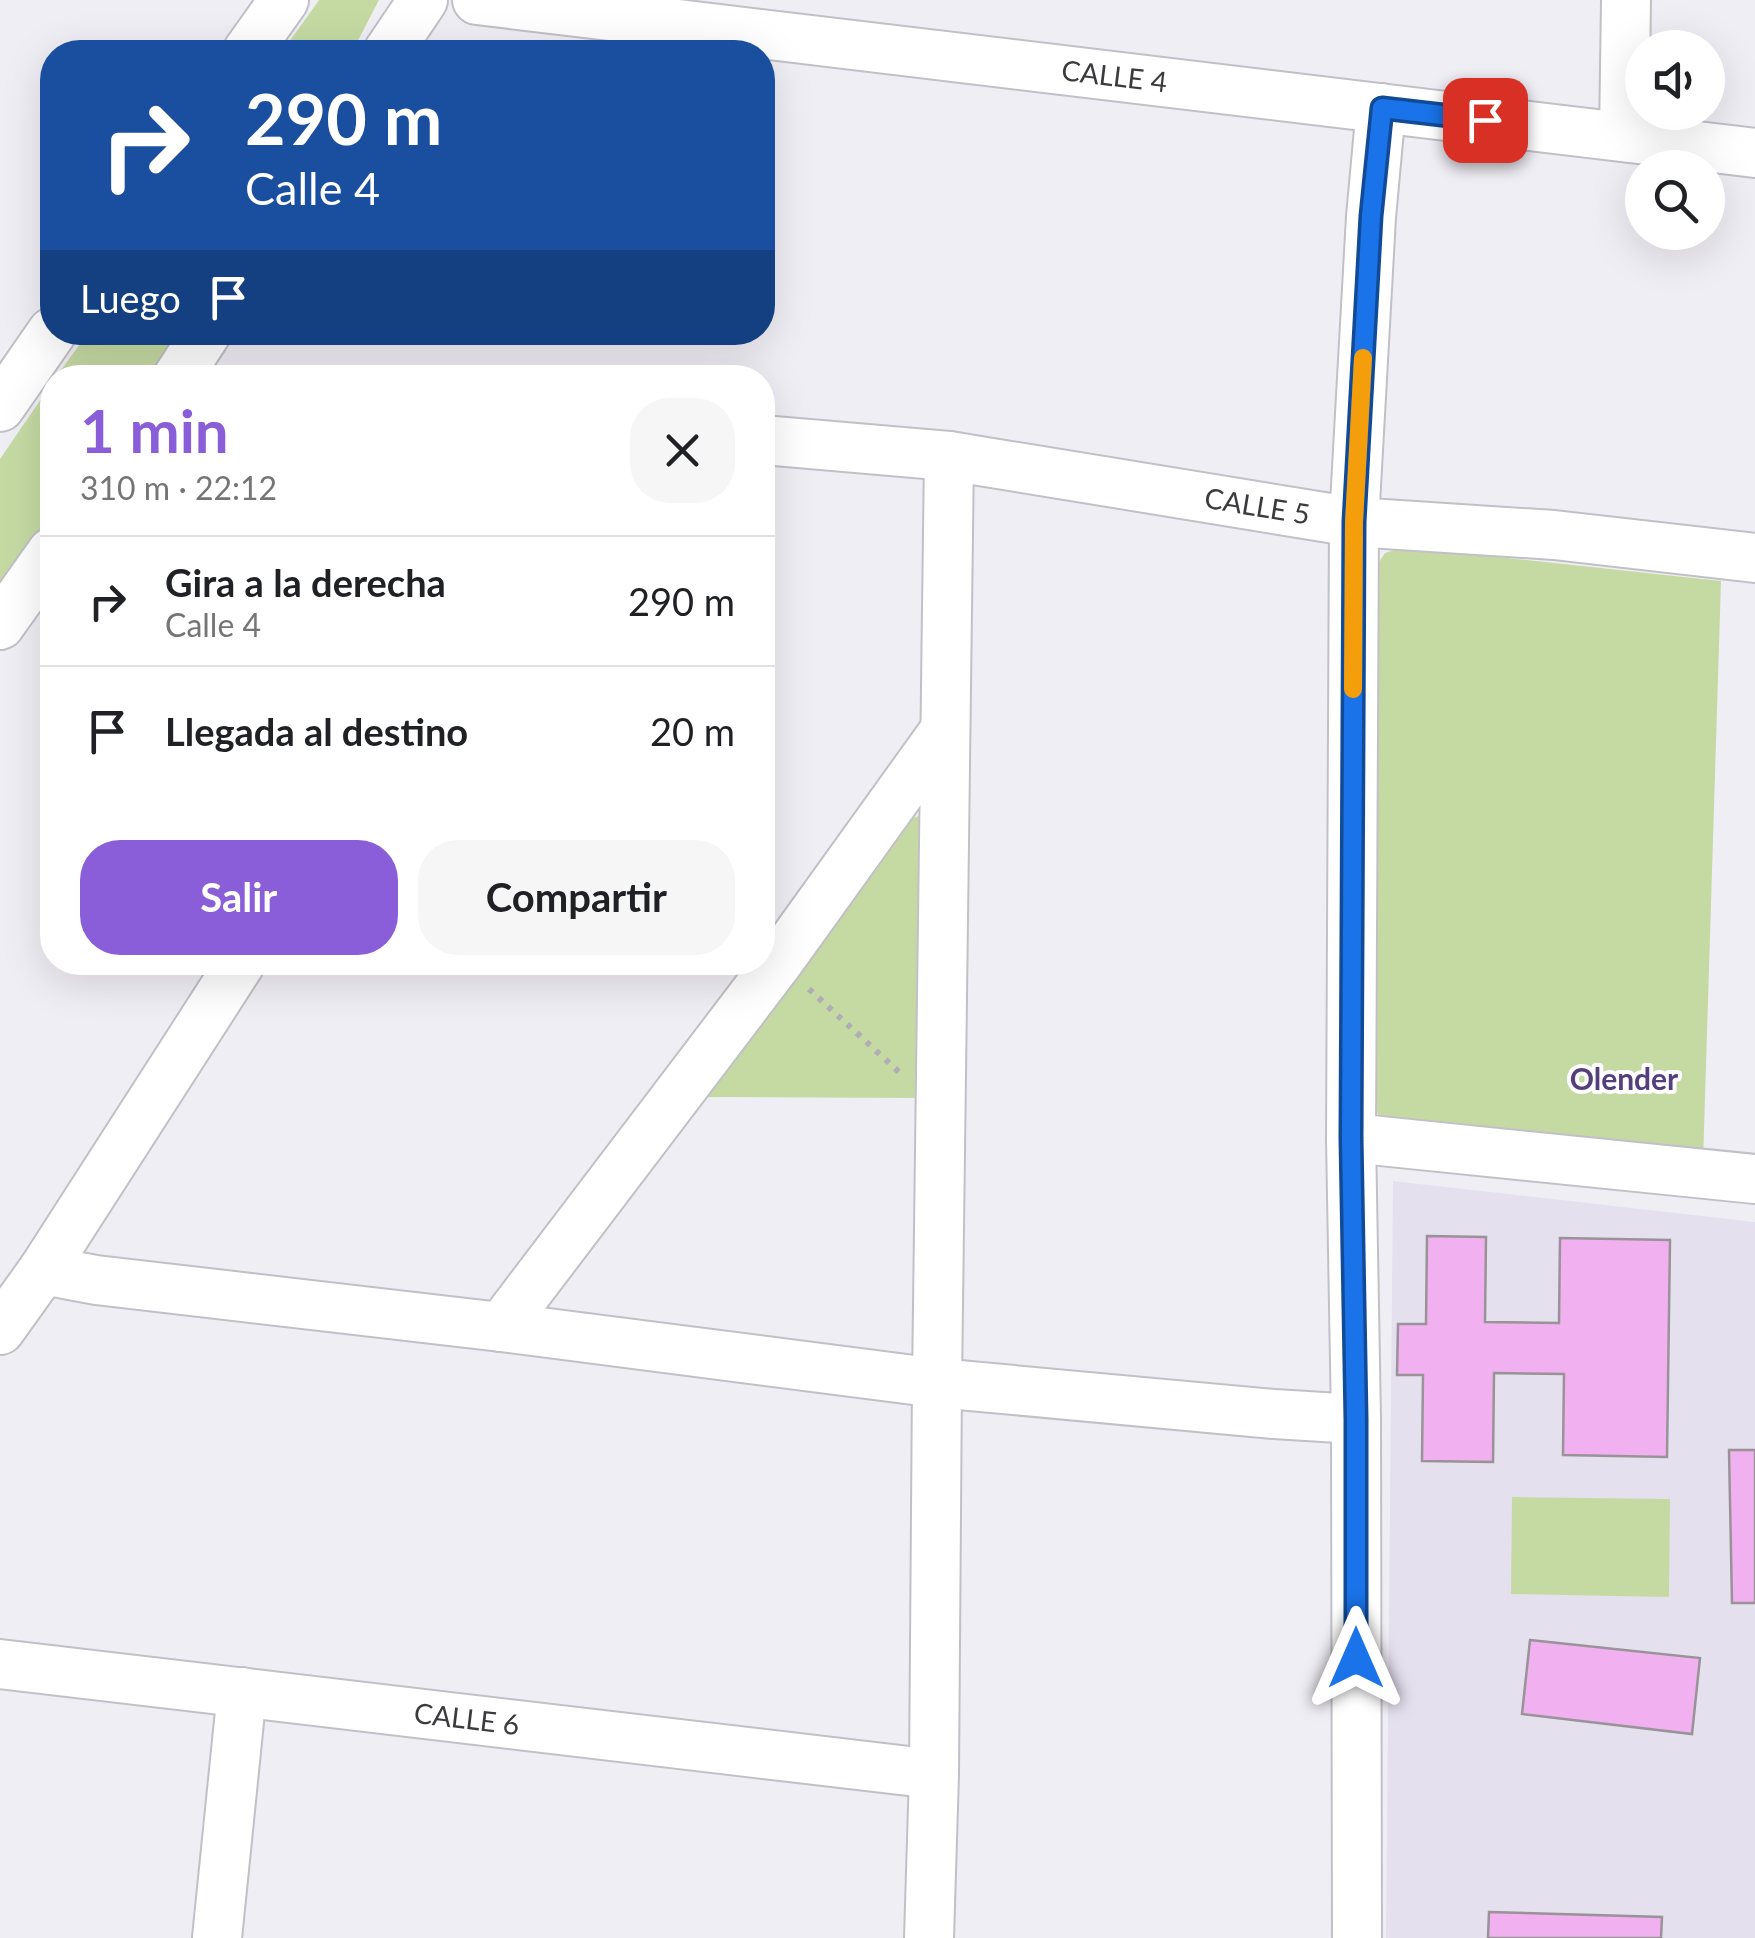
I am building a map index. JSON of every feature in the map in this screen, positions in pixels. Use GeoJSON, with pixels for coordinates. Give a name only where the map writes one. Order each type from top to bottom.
{"type":"FeatureCollection","features":[{"type":"Feature","properties":{"kind":"street"},"geometry":{"type":"LineString","coordinates":[[256,40],[284,0]]}},
{"type":"Feature","properties":{"kind":"street"},"geometry":{"type":"LineString","coordinates":[[396,40],[423,0]]}},
{"type":"Feature","properties":{"kind":"street","name":"CALLE 4"},"geometry":{"type":"LineString","coordinates":[[477,0],[1755,153]]}},
{"type":"Feature","properties":{"kind":"street"},"geometry":{"type":"LineString","coordinates":[[1624,137],[1626,0]]}},
{"type":"Feature","properties":{"kind":"street"},"geometry":{"type":"LineString","coordinates":[[1357,1938],[1351,1138],[1354,522],[1371,216],[1382,108]]}},
{"type":"Feature","properties":{"kind":"street"},"geometry":{"type":"LineString","coordinates":[[0,407],[43,345]]}},
{"type":"Feature","properties":{"kind":"street","name":"CALLE 5"},"geometry":{"type":"LineString","coordinates":[[775,441],[949,456],[1354,522],[1554,535],[1755,558]]}},
{"type":"Feature","properties":{"kind":"street"},"geometry":{"type":"LineString","coordinates":[[929,1938],[949,456]]}},
{"type":"Feature","properties":{"kind":"street"},"geometry":{"type":"LineString","coordinates":[[0,625],[40,569]]}},
{"type":"Feature","properties":{"kind":"street"},"geometry":{"type":"LineString","coordinates":[[775,967],[945,730]]}},
{"type":"Feature","properties":{"kind":"street"},"geometry":{"type":"LineString","coordinates":[[0,1330],[43,1270],[233,975]]}},
{"type":"Feature","properties":{"kind":"street"},"geometry":{"type":"LineString","coordinates":[[501,1327],[769,975]]}},
{"type":"Feature","properties":{"kind":"street"},"geometry":{"type":"LineString","coordinates":[[1351,1138],[1755,1179]]}},
{"type":"Feature","properties":{"kind":"street"},"geometry":{"type":"LineString","coordinates":[[43,1270],[96,1280],[937,1383],[1356,1419]]}},
{"type":"Feature","properties":{"kind":"street","name":"CALLE 6"},"geometry":{"type":"LineString","coordinates":[[0,1664],[934,1774]]}},
{"type":"Feature","properties":{"kind":"street"},"geometry":{"type":"LineString","coordinates":[[217,1938],[242,1692]]}},
{"type":"Feature","properties":{"kind":"path"},"geometry":{"type":"LineString","coordinates":[[779,962],[940,1110]]}},
{"type":"Feature","properties":{"kind":"shaded area"},"geometry":{"type":"Polygon","coordinates":[[[1393,1181],[1755,1222],[1755,1938],[1386,1938],[1393,1181]]]}},
{"type":"Feature","properties":{"kind":"green space"},"geometry":{"type":"Polygon","coordinates":[[[319,0],[379,0],[358,40],[291,40],[319,0]]]}},
{"type":"Feature","properties":{"kind":"green space"},"geometry":{"type":"Polygon","coordinates":[[[79,345],[170,345],[155,365],[65,365],[79,345]]]}},
{"type":"Feature","properties":{"kind":"green space"},"geometry":{"type":"Polygon","coordinates":[[[40,401],[40,531],[0,589],[0,459],[40,401]]]}},
{"type":"Feature","properties":{"kind":"green space"},"geometry":{"type":"Polygon","coordinates":[[[1404,547],[1721,581],[1703,1163],[1379,1117],[1372,1097],[1372,573],[1385,553],[1404,547]]]}},
{"type":"Feature","properties":{"kind":"green space"},"geometry":{"type":"Polygon","coordinates":[[[918,816],[924,820],[924,1098],[701,1097],[907,821],[918,816]]]}},
{"type":"Feature","properties":{"kind":"green space"},"geometry":{"type":"Polygon","coordinates":[[[1512,1497],[1670,1499],[1669,1597],[1511,1594],[1512,1497]]]}},
{"type":"Feature","properties":{"kind":"building"},"geometry":{"type":"Polygon","coordinates":[[[1427,1236],[1486,1237],[1485,1322],[1559,1323],[1560,1238],[1670,1240],[1667,1457],[1563,1455],[1564,1374],[1494,1373],[1493,1462],[1422,1461],[1423,1375],[1397,1375],[1398,1324],[1426,1324],[1427,1236]]]}},
{"type":"Feature","properties":{"kind":"building"},"geometry":{"type":"Polygon","coordinates":[[[1729,1450],[1755,1450],[1755,1603],[1732,1603],[1729,1450]]]}},
{"type":"Feature","properties":{"kind":"building"},"geometry":{"type":"Polygon","coordinates":[[[1530,1640],[1700,1658],[1692,1734],[1522,1714],[1530,1640]]]}},
{"type":"Feature","properties":{"kind":"building"},"geometry":{"type":"Polygon","coordinates":[[[1489,1912],[1662,1917],[1661,1938],[1488,1938],[1489,1912]]]}},
{"type":"Feature","properties":{"kind":"slow traffic"},"geometry":{"type":"LineString","coordinates":[[1353,689],[1354,522],[1363,358]]}},
{"type":"Feature","properties":{"kind":"district","name":"Olender"},"geometry":{"type":"Point","coordinates":[1624,1080]}},
{"type":"Feature","properties":{"kind":"route"},"geometry":{"type":"LineString","coordinates":[[1356,1658],[1351,1138],[1354,522],[1371,216],[1382,108],[1485,120]]}}]}
